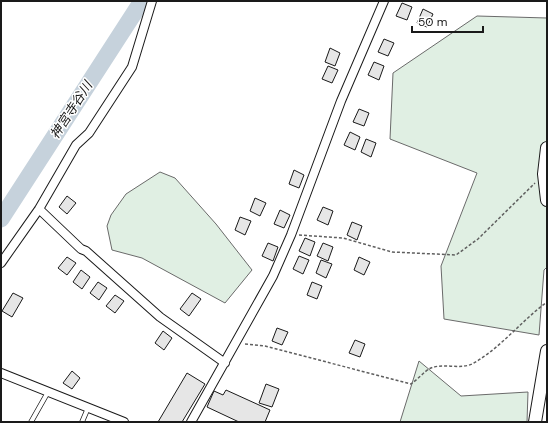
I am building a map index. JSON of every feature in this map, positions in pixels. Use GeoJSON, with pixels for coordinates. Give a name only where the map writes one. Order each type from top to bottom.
{"type":"FeatureCollection","features":[{"type":"Feature","properties":{"kind":"main road"},"geometry":{"type":"LineString","coordinates":[[547,148],[544,174],[547,200]]}},
{"type":"Feature","properties":{"kind":"main road"},"geometry":{"type":"LineString","coordinates":[[535,422],[547,351]]}},
{"type":"Feature","properties":{"kind":"street"},"geometry":{"type":"LineString","coordinates":[[1,263],[39,209],[76,145],[89,133],[132,67],[152,1]]}},
{"type":"Feature","properties":{"kind":"street"},"geometry":{"type":"LineString","coordinates":[[191,422],[273,276],[292,234],[340,101],[384,1]]}},
{"type":"Feature","properties":{"kind":"street"},"geometry":{"type":"LineString","coordinates":[[39,209],[81,249],[86,251],[160,317],[225,363]]}},
{"type":"Feature","properties":{"kind":"street"},"geometry":{"type":"LineString","coordinates":[[1,373],[124,422]]}},
{"type":"Feature","properties":{"kind":"lane"},"geometry":{"type":"LineString","coordinates":[[31,422],[49,392]]}},
{"type":"Feature","properties":{"kind":"lane"},"geometry":{"type":"LineString","coordinates":[[82,422],[88,407]]}},
{"type":"Feature","properties":{"kind":"path"},"geometry":{"type":"LineString","coordinates":[[292,234],[343,238],[392,252],[456,256],[478,239],[514,201],[544,174]]}},
{"type":"Feature","properties":{"kind":"path"},"geometry":{"type":"LineString","coordinates":[[235,343],[266,346],[411,384],[422,377],[428,369],[437,366],[470,365],[492,351],[531,313],[547,302]]}},
{"type":"Feature","properties":{"kind":"green space"},"geometry":{"type":"Polygon","coordinates":[[[477,16],[547,18],[547,267],[544,270],[539,335],[444,319],[441,266],[477,173],[390,139],[393,73],[477,16]]]}},
{"type":"Feature","properties":{"kind":"green space"},"geometry":{"type":"Polygon","coordinates":[[[160,172],[175,178],[216,224],[252,270],[225,303],[142,258],[112,250],[107,226],[111,215],[126,194],[160,172]]]}},
{"type":"Feature","properties":{"kind":"green space"},"geometry":{"type":"Polygon","coordinates":[[[419,361],[461,396],[528,392],[527,422],[400,422],[419,361]]]}},
{"type":"Feature","properties":{"kind":"building"},"geometry":{"type":"Polygon","coordinates":[[[402,3],[412,7],[407,20],[396,16],[402,3]]]}},
{"type":"Feature","properties":{"kind":"building"},"geometry":{"type":"Polygon","coordinates":[[[423,9],[433,14],[427,27],[417,23],[423,9]]]}},
{"type":"Feature","properties":{"kind":"building"},"geometry":{"type":"Polygon","coordinates":[[[384,39],[394,43],[388,56],[378,52],[384,39]]]}},
{"type":"Feature","properties":{"kind":"building"},"geometry":{"type":"Polygon","coordinates":[[[330,48],[340,53],[335,66],[325,62],[330,48]]]}},
{"type":"Feature","properties":{"kind":"building"},"geometry":{"type":"Polygon","coordinates":[[[374,62],[384,66],[379,80],[368,75],[374,62]]]}},
{"type":"Feature","properties":{"kind":"building"},"geometry":{"type":"Polygon","coordinates":[[[328,66],[338,70],[332,83],[322,79],[328,66]]]}},
{"type":"Feature","properties":{"kind":"building"},"geometry":{"type":"Polygon","coordinates":[[[359,109],[369,113],[364,126],[353,122],[359,109]]]}},
{"type":"Feature","properties":{"kind":"building"},"geometry":{"type":"Polygon","coordinates":[[[350,132],[360,137],[355,150],[344,145],[350,132]]]}},
{"type":"Feature","properties":{"kind":"building"},"geometry":{"type":"Polygon","coordinates":[[[366,139],[376,143],[371,157],[361,152],[366,139]]]}},
{"type":"Feature","properties":{"kind":"building"},"geometry":{"type":"Polygon","coordinates":[[[294,170],[304,175],[299,188],[289,184],[294,170]]]}},
{"type":"Feature","properties":{"kind":"building"},"geometry":{"type":"Polygon","coordinates":[[[67,196],[76,203],[67,214],[59,207],[67,196]]]}},
{"type":"Feature","properties":{"kind":"building"},"geometry":{"type":"Polygon","coordinates":[[[255,198],[266,203],[260,216],[250,211],[255,198]]]}},
{"type":"Feature","properties":{"kind":"building"},"geometry":{"type":"Polygon","coordinates":[[[323,207],[333,211],[328,225],[317,220],[323,207]]]}},
{"type":"Feature","properties":{"kind":"building"},"geometry":{"type":"Polygon","coordinates":[[[280,210],[290,215],[284,228],[274,224],[280,210]]]}},
{"type":"Feature","properties":{"kind":"building"},"geometry":{"type":"Polygon","coordinates":[[[240,217],[251,221],[245,235],[235,230],[240,217]]]}},
{"type":"Feature","properties":{"kind":"building"},"geometry":{"type":"Polygon","coordinates":[[[352,222],[362,226],[357,240],[347,235],[352,222]]]}},
{"type":"Feature","properties":{"kind":"building"},"geometry":{"type":"Polygon","coordinates":[[[305,238],[315,242],[310,256],[299,251],[305,238]]]}},
{"type":"Feature","properties":{"kind":"building"},"geometry":{"type":"Polygon","coordinates":[[[268,243],[278,247],[273,261],[262,256],[268,243]]]}},
{"type":"Feature","properties":{"kind":"building"},"geometry":{"type":"Polygon","coordinates":[[[323,243],[333,247],[328,261],[317,256],[323,243]]]}},
{"type":"Feature","properties":{"kind":"building"},"geometry":{"type":"Polygon","coordinates":[[[299,256],[309,260],[303,274],[293,269],[299,256]]]}},
{"type":"Feature","properties":{"kind":"building"},"geometry":{"type":"Polygon","coordinates":[[[67,257],[76,263],[67,275],[58,268],[67,257]]]}},
{"type":"Feature","properties":{"kind":"building"},"geometry":{"type":"Polygon","coordinates":[[[359,257],[370,262],[364,275],[354,270],[359,257]]]}},
{"type":"Feature","properties":{"kind":"building"},"geometry":{"type":"Polygon","coordinates":[[[321,260],[332,264],[326,278],[316,273],[321,260]]]}},
{"type":"Feature","properties":{"kind":"building"},"geometry":{"type":"Polygon","coordinates":[[[81,270],[90,277],[82,289],[73,282],[81,270]]]}},
{"type":"Feature","properties":{"kind":"building"},"geometry":{"type":"Polygon","coordinates":[[[98,282],[107,288],[99,300],[90,293],[98,282]]]}},
{"type":"Feature","properties":{"kind":"building"},"geometry":{"type":"Polygon","coordinates":[[[312,282],[322,286],[317,299],[307,295],[312,282]]]}},
{"type":"Feature","properties":{"kind":"building"},"geometry":{"type":"Polygon","coordinates":[[[13,293],[23,298],[12,317],[2,311],[13,293]]]}},
{"type":"Feature","properties":{"kind":"building"},"geometry":{"type":"Polygon","coordinates":[[[192,293],[201,299],[189,316],[180,309],[192,293]]]}},
{"type":"Feature","properties":{"kind":"building"},"geometry":{"type":"Polygon","coordinates":[[[115,295],[124,301],[115,313],[106,306],[115,295]]]}},
{"type":"Feature","properties":{"kind":"building"},"geometry":{"type":"Polygon","coordinates":[[[277,328],[288,332],[282,345],[272,341],[277,328]]]}},
{"type":"Feature","properties":{"kind":"building"},"geometry":{"type":"Polygon","coordinates":[[[163,331],[172,338],[164,350],[155,343],[163,331]]]}},
{"type":"Feature","properties":{"kind":"building"},"geometry":{"type":"Polygon","coordinates":[[[355,340],[365,344],[360,357],[349,353],[355,340]]]}},
{"type":"Feature","properties":{"kind":"building"},"geometry":{"type":"Polygon","coordinates":[[[72,371],[80,378],[72,389],[63,383],[72,371]]]}},
{"type":"Feature","properties":{"kind":"building"},"geometry":{"type":"Polygon","coordinates":[[[187,373],[205,384],[182,422],[158,422],[187,373]]]}},
{"type":"Feature","properties":{"kind":"building"},"geometry":{"type":"Polygon","coordinates":[[[266,384],[279,389],[272,407],[259,403],[266,384]]]}},
{"type":"Feature","properties":{"kind":"building"},"geometry":{"type":"Polygon","coordinates":[[[226,390],[270,410],[265,422],[239,422],[207,407],[214,391],[223,395],[226,390]]]}},
{"type":"Feature","properties":{"kind":"waterway","name":"神宮寺谷川"},"geometry":{"type":"LineString","coordinates":[[1,219],[142,1]]}}]}
